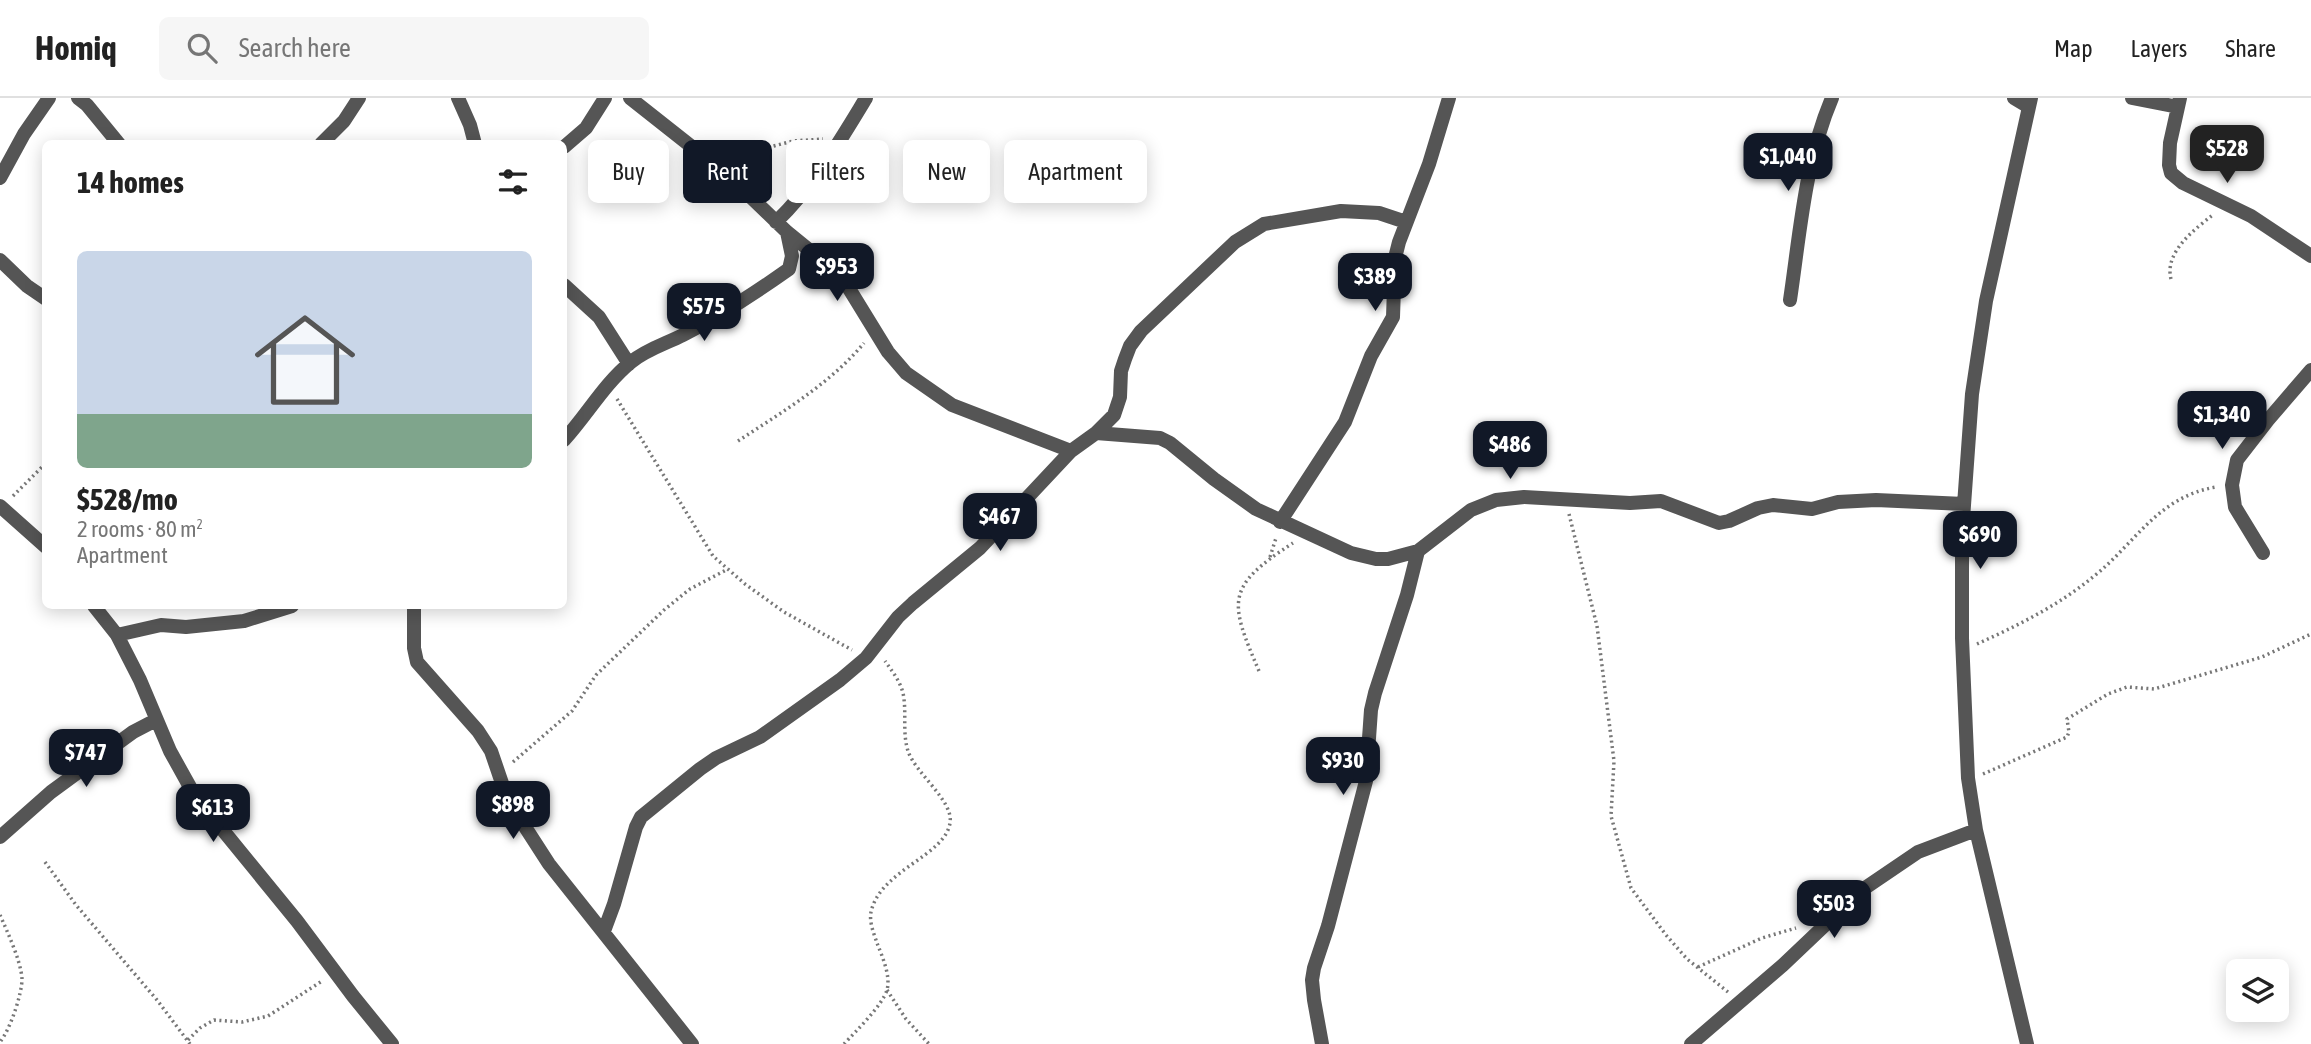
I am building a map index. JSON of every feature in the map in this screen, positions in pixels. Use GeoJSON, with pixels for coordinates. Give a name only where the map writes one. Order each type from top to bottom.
{"type":"FeatureCollection","features":[{"type":"Feature","properties":{"kind":"street"},"geometry":{"type":"LineString","coordinates":[[0,178],[24,134],[49,98]]}},
{"type":"Feature","properties":{"kind":"street"},"geometry":{"type":"LineString","coordinates":[[78,98],[116,140]]}},
{"type":"Feature","properties":{"kind":"street"},"geometry":{"type":"LineString","coordinates":[[325,140],[344,121],[359,98]]}},
{"type":"Feature","properties":{"kind":"street"},"geometry":{"type":"LineString","coordinates":[[458,98],[474,140]]}},
{"type":"Feature","properties":{"kind":"street"},"geometry":{"type":"LineString","coordinates":[[567,145],[586,128],[605,98]]}},
{"type":"Feature","properties":{"kind":"street"},"geometry":{"type":"LineString","coordinates":[[630,98],[684,140]]}},
{"type":"Feature","properties":{"kind":"street"},"geometry":{"type":"LineString","coordinates":[[781,227],[866,98]]}},
{"type":"Feature","properties":{"kind":"street"},"geometry":{"type":"LineString","coordinates":[[1280,522],[1345,422],[1371,356],[1393,317],[1395,258],[1433,152],[1449,98]]}},
{"type":"Feature","properties":{"kind":"street"},"geometry":{"type":"LineString","coordinates":[[1790,300],[1811,165],[1832,98]]}},
{"type":"Feature","properties":{"kind":"street"},"geometry":{"type":"LineString","coordinates":[[2014,98],[2030,102],[1986,301],[1972,394],[1962,533],[1963,651],[1968,778],[1976,830],[2027,1044]]}},
{"type":"Feature","properties":{"kind":"street"},"geometry":{"type":"LineString","coordinates":[[2132,98],[2179,103],[2169,143],[2171,173],[2183,183],[2271,228],[2311,256]]}},
{"type":"Feature","properties":{"kind":"street"},"geometry":{"type":"LineString","coordinates":[[756,203],[845,282],[875,331],[906,373],[952,405],[1071,451]]}},
{"type":"Feature","properties":{"kind":"street"},"geometry":{"type":"LineString","coordinates":[[604,931],[641,817],[700,769],[716,758],[761,737],[840,680],[870,652],[913,603],[989,539],[1071,451],[1096,433],[1114,415],[1120,397],[1121,371],[1135,338],[1235,242],[1264,224],[1317,213],[1379,213],[1406,222]]}},
{"type":"Feature","properties":{"kind":"street"},"geometry":{"type":"LineString","coordinates":[[567,436],[608,385],[629,364],[655,346],[682,335],[733,305],[789,269],[792,256],[781,227]]}},
{"type":"Feature","properties":{"kind":"street"},"geometry":{"type":"LineString","coordinates":[[0,260],[42,296]]}},
{"type":"Feature","properties":{"kind":"street"},"geometry":{"type":"LineString","coordinates":[[567,287],[599,317],[629,364]]}},
{"type":"Feature","properties":{"kind":"street"},"geometry":{"type":"LineString","coordinates":[[2263,554],[2235,507],[2232,485],[2237,460],[2311,370]]}},
{"type":"Feature","properties":{"kind":"street"},"geometry":{"type":"LineString","coordinates":[[1096,433],[1160,438],[1236,495],[1280,522],[1351,553],[1376,559],[1388,559],[1418,551],[1471,510],[1496,500],[1524,497],[1630,503],[1661,501],[1719,523],[1729,522],[1759,508],[1773,505],[1812,509],[1838,502],[1876,500],[1964,504]]}},
{"type":"Feature","properties":{"kind":"street"},"geometry":{"type":"LineString","coordinates":[[1,507],[42,543]]}},
{"type":"Feature","properties":{"kind":"street"},"geometry":{"type":"LineString","coordinates":[[1322,1044],[1314,1000],[1314,968],[1328,926],[1366,781],[1371,710],[1375,693],[1408,595],[1418,551]]}},
{"type":"Feature","properties":{"kind":"street"},"geometry":{"type":"LineString","coordinates":[[96,609],[117,635],[140,680],[170,751],[195,796],[297,921],[392,1044]]}},
{"type":"Feature","properties":{"kind":"street"},"geometry":{"type":"LineString","coordinates":[[117,635],[161,625],[186,626],[244,621],[282,609]]}},
{"type":"Feature","properties":{"kind":"street"},"geometry":{"type":"LineString","coordinates":[[414,609],[414,648],[417,662],[478,731],[491,751],[499,776],[518,816],[549,863],[692,1044]]}},
{"type":"Feature","properties":{"kind":"street"},"geometry":{"type":"LineString","coordinates":[[0,837],[51,792],[133,732],[156,720]]}},
{"type":"Feature","properties":{"kind":"street"},"geometry":{"type":"LineString","coordinates":[[1691,1044],[1740,1003],[1862,890],[1918,852],[1976,830]]}},
{"type":"Feature","properties":{"kind":"path"},"geometry":{"type":"LineString","coordinates":[[772,146],[793,141],[842,138]]}},
{"type":"Feature","properties":{"kind":"path"},"geometry":{"type":"LineString","coordinates":[[2171,279],[2170,260],[2181,245],[2226,204]]}},
{"type":"Feature","properties":{"kind":"path"},"geometry":{"type":"LineString","coordinates":[[738,441],[784,411],[838,370],[875,331]]}},
{"type":"Feature","properties":{"kind":"path"},"geometry":{"type":"LineString","coordinates":[[608,385],[713,556],[783,612],[870,652],[899,682],[903,691],[908,751],[951,814],[950,824],[940,842],[894,876],[880,893],[871,912],[872,927],[888,975],[887,990],[869,1017],[844,1044]]}},
{"type":"Feature","properties":{"kind":"path"},"geometry":{"type":"LineString","coordinates":[[1,507],[42,467]]}},
{"type":"Feature","properties":{"kind":"path"},"geometry":{"type":"LineString","coordinates":[[1963,651],[2010,629],[2092,579],[2144,527],[2176,500],[2198,490],[2232,485]]}},
{"type":"Feature","properties":{"kind":"path"},"geometry":{"type":"LineString","coordinates":[[1565,498],[1597,626],[1614,761],[1611,816],[1631,888],[1666,935],[1740,1003]]}},
{"type":"Feature","properties":{"kind":"path"},"geometry":{"type":"LineString","coordinates":[[1270,558],[1280,522]]}},
{"type":"Feature","properties":{"kind":"path"},"geometry":{"type":"LineString","coordinates":[[1259,671],[1242,632],[1238,598],[1244,582],[1270,558],[1306,534]]}},
{"type":"Feature","properties":{"kind":"path"},"geometry":{"type":"LineString","coordinates":[[499,776],[572,710],[596,675],[664,610],[690,589],[728,569]]}},
{"type":"Feature","properties":{"kind":"path"},"geometry":{"type":"LineString","coordinates":[[1968,778],[1996,770],[2067,737],[2067,719],[2108,694],[2127,687],[2154,689],[2166,686],[2262,657],[2311,634]]}},
{"type":"Feature","properties":{"kind":"path"},"geometry":{"type":"LineString","coordinates":[[46,862],[76,905],[189,1042],[214,1020],[242,1022],[268,1016],[335,972]]}},
{"type":"Feature","properties":{"kind":"path"},"geometry":{"type":"LineString","coordinates":[[0,915],[22,979],[9,1026],[0,1042]]}},
{"type":"Feature","properties":{"kind":"path"},"geometry":{"type":"LineString","coordinates":[[1698,967],[1762,938],[1830,919]]}},
{"type":"Feature","properties":{"kind":"path"},"geometry":{"type":"LineString","coordinates":[[887,990],[906,1019],[929,1044]]}}]}
